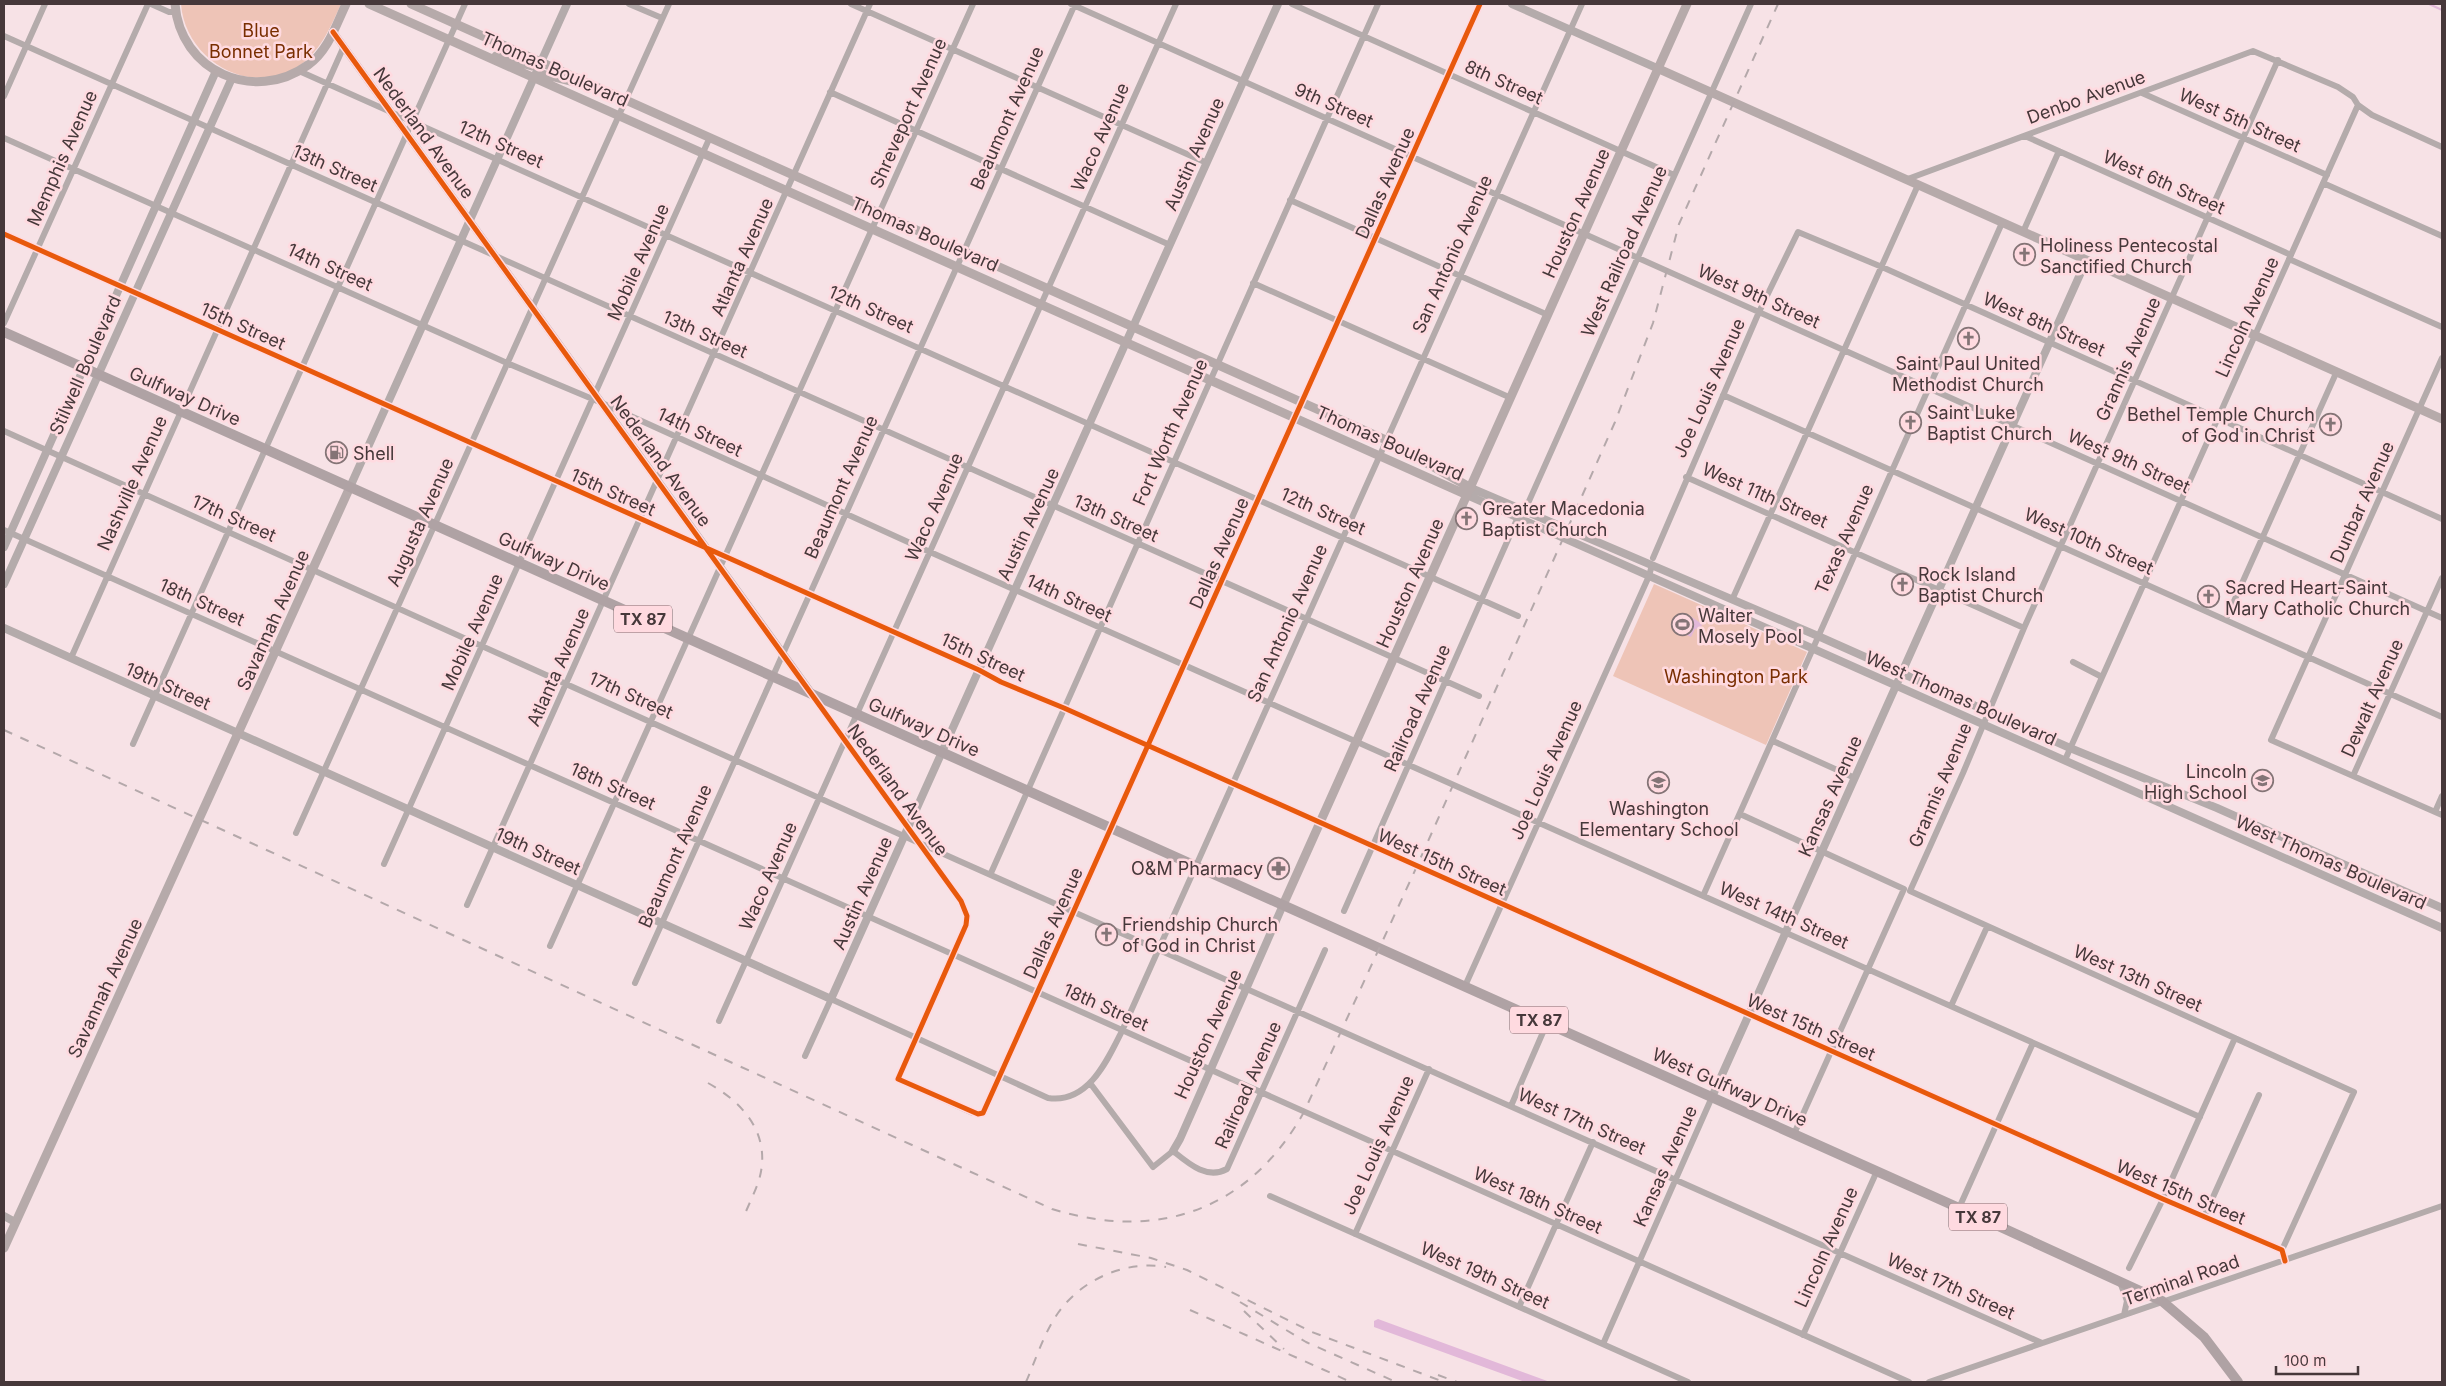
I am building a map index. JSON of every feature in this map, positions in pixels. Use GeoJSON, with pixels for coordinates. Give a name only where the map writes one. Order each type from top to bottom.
{"type":"FeatureCollection","features":[{"type":"Feature","properties":{"kind":"main road"},"geometry":{"type":"LineString","coordinates":[[175,8],[181,32],[191,49],[207,66],[232,78],[264,83],[287,77],[317,58],[333,32],[346,4]]}},
{"type":"Feature","properties":{"kind":"main road","name":"Thomas Boulevard"},"geometry":{"type":"LineString","coordinates":[[369,4],[1295,418],[1469,491]]}},
{"type":"Feature","properties":{"kind":"main road","name":"Thomas Boulevard"},"geometry":{"type":"LineString","coordinates":[[411,4],[1386,440],[1469,491]]}},
{"type":"Feature","properties":{"kind":"main road","name":"Houston Avenue"},"geometry":{"type":"LineString","coordinates":[[1284,905],[1688,4]]}},
{"type":"Feature","properties":{"kind":"main road"},"geometry":{"type":"LineString","coordinates":[[483,54],[519,61],[532,66],[541,62]]}},
{"type":"Feature","properties":{"kind":"main road"},"geometry":{"type":"LineString","coordinates":[[1659,68],[1905,180],[2442,419]]}},
{"type":"Feature","properties":{"kind":"main road"},"geometry":{"type":"LineString","coordinates":[[534,77],[542,74],[576,84],[592,85]]}},
{"type":"Feature","properties":{"kind":"main road","name":"Gulfway Drive"},"geometry":{"type":"LineString","coordinates":[[4,332],[1284,905]]}},
{"type":"Feature","properties":{"kind":"main road","name":"Savannah Avenue"},"geometry":{"type":"LineString","coordinates":[[4,1248],[350,488]]}},
{"type":"Feature","properties":{"kind":"main road","name":"West Gulfway Drive"},"geometry":{"type":"LineString","coordinates":[[1284,905],[1959,1208],[2162,1302]]}},
{"type":"Feature","properties":{"kind":"main road","name":"TX 87"},"geometry":{"type":"LineString","coordinates":[[2162,1302],[2204,1337],[2238,1382]]}},
{"type":"Feature","properties":{"kind":"street"},"geometry":{"type":"LineString","coordinates":[[4,96],[45,4]]}},
{"type":"Feature","properties":{"kind":"street"},"geometry":{"type":"LineString","coordinates":[[150,4],[169,12],[175,8]]}},
{"type":"Feature","properties":{"kind":"street","name":"Memphis Avenue"},"geometry":{"type":"LineString","coordinates":[[4,323],[111,85],[150,4]]}},
{"type":"Feature","properties":{"kind":"street"},"geometry":{"type":"LineString","coordinates":[[133,744],[466,4]]}},
{"type":"Feature","properties":{"kind":"street","name":"Savannah Avenue"},"geometry":{"type":"LineString","coordinates":[[350,488],[567,4]]}},
{"type":"Feature","properties":{"kind":"street"},"geometry":{"type":"LineString","coordinates":[[629,4],[662,18]]}},
{"type":"Feature","properties":{"kind":"street","name":"Augusta Avenue"},"geometry":{"type":"LineString","coordinates":[[296,833],[668,4]]}},
{"type":"Feature","properties":{"kind":"street"},"geometry":{"type":"LineString","coordinates":[[851,4],[1207,163]]}},
{"type":"Feature","properties":{"kind":"street","name":"Atlanta Avenue"},"geometry":{"type":"LineString","coordinates":[[468,905],[870,4]]}},
{"type":"Feature","properties":{"kind":"street","name":"Shreveport Avenue"},"geometry":{"type":"LineString","coordinates":[[550,946],[973,4]]}},
{"type":"Feature","properties":{"kind":"street","name":"9th Street"},"geometry":{"type":"LineString","coordinates":[[1073,4],[1585,233]]}},
{"type":"Feature","properties":{"kind":"street","name":"Beaumont Avenue"},"geometry":{"type":"LineString","coordinates":[[635,983],[957,267],[1073,4]]}},
{"type":"Feature","properties":{"kind":"street","name":"Waco Avenue"},"geometry":{"type":"LineString","coordinates":[[719,1021],[1176,4]]}},
{"type":"Feature","properties":{"kind":"street","name":"Austin Avenue"},"geometry":{"type":"LineString","coordinates":[[805,1056],[1278,4]]}},
{"type":"Feature","properties":{"kind":"street","name":"8th Street"},"geometry":{"type":"LineString","coordinates":[[1292,4],[1622,151]]}},
{"type":"Feature","properties":{"kind":"street","name":"Fort Worth Avenue"},"geometry":{"type":"LineString","coordinates":[[991,873],[1026,790],[1138,544],[1378,4]]}},
{"type":"Feature","properties":{"kind":"street","name":"Dallas Avenue"},"geometry":{"type":"LineString","coordinates":[[916,1037],[898,1080],[973,1113],[983,1113],[1480,4]]}},
{"type":"Feature","properties":{"kind":"street"},"geometry":{"type":"LineString","coordinates":[[1512,4],[1659,68]]}},
{"type":"Feature","properties":{"kind":"street","name":"San Antonio Avenue"},"geometry":{"type":"LineString","coordinates":[[1060,1100],[1071,1096],[1090,1083],[1102,1070],[1122,1031],[1582,4]]}},
{"type":"Feature","properties":{"kind":"street","name":"West Railroad Avenue"},"geometry":{"type":"LineString","coordinates":[[1525,510],[1752,4]]}},
{"type":"Feature","properties":{"kind":"street","name":"Nederland Avenue"},"geometry":{"type":"LineString","coordinates":[[333,32],[470,219],[594,396],[602,403],[783,652],[908,826],[964,908],[966,924],[952,955]]}},
{"type":"Feature","properties":{"kind":"street","name":"13th Street"},"geometry":{"type":"LineString","coordinates":[[4,36],[1394,659]]}},
{"type":"Feature","properties":{"kind":"street","name":"Nashville Avenue"},"geometry":{"type":"LineString","coordinates":[[70,658],[344,46]]}},
{"type":"Feature","properties":{"kind":"street","name":"Denbo Avenue"},"geometry":{"type":"LineString","coordinates":[[1905,180],[2253,51],[2338,87],[2353,97],[2358,105],[2372,115],[2442,146]]}},
{"type":"Feature","properties":{"kind":"street","name":"Grannis Avenue"},"geometry":{"type":"LineString","coordinates":[[1794,1134],[1868,969],[1907,890],[1982,725],[2278,60]]}},
{"type":"Feature","properties":{"kind":"street","name":"Stilwell Boulevard"},"geometry":{"type":"LineString","coordinates":[[4,547],[7,531],[47,450],[216,71]]}},
{"type":"Feature","properties":{"kind":"street","name":"12th Street"},"geometry":{"type":"LineString","coordinates":[[299,71],[836,309],[1518,616]]}},
{"type":"Feature","properties":{"kind":"street","name":"Stilwell Boulevard"},"geometry":{"type":"LineString","coordinates":[[4,584],[232,78]]}},
{"type":"Feature","properties":{"kind":"street"},"geometry":{"type":"LineString","coordinates":[[830,92],[1170,245]]}},
{"type":"Feature","properties":{"kind":"street","name":"West 5th Street"},"geometry":{"type":"LineString","coordinates":[[2142,93],[2327,175]]}},
{"type":"Feature","properties":{"kind":"street","name":"Lincoln Avenue"},"geometry":{"type":"LineString","coordinates":[[2065,760],[2358,105]]}},
{"type":"Feature","properties":{"kind":"street","name":"West 6th Street"},"geometry":{"type":"LineString","coordinates":[[2025,136],[2442,327]]}},
{"type":"Feature","properties":{"kind":"street","name":"14th Street"},"geometry":{"type":"LineString","coordinates":[[4,138],[507,363],[594,396]]}},
{"type":"Feature","properties":{"kind":"street","name":"Mobile Avenue"},"geometry":{"type":"LineString","coordinates":[[384,864],[710,138]]}},
{"type":"Feature","properties":{"kind":"street"},"geometry":{"type":"LineString","coordinates":[[1622,151],[1674,175]]}},
{"type":"Feature","properties":{"kind":"street"},"geometry":{"type":"LineString","coordinates":[[2023,232],[2059,151]]}},
{"type":"Feature","properties":{"kind":"street"},"geometry":{"type":"LineString","coordinates":[[2323,183],[2442,236]]}},
{"type":"Feature","properties":{"kind":"street"},"geometry":{"type":"LineString","coordinates":[[1732,600],[1918,185]]}},
{"type":"Feature","properties":{"kind":"street"},"geometry":{"type":"LineString","coordinates":[[1290,200],[1548,315]]}},
{"type":"Feature","properties":{"kind":"street","name":"Texas Avenue"},"geometry":{"type":"LineString","coordinates":[[1703,896],[2002,223]]}},
{"type":"Feature","properties":{"kind":"street","name":"West 8th Street"},"geometry":{"type":"LineString","coordinates":[[1798,232],[1882,267],[2442,519]]}},
{"type":"Feature","properties":{"kind":"street","name":"Joe Louis Avenue"},"geometry":{"type":"LineString","coordinates":[[1465,986],[1649,576],[1652,561],[1686,477],[1759,312],[1798,232]]}},
{"type":"Feature","properties":{"kind":"street","name":"West 9th Street"},"geometry":{"type":"LineString","coordinates":[[1585,233],[2442,618]]}},
{"type":"Feature","properties":{"kind":"street","name":"15th Street"},"geometry":{"type":"LineString","coordinates":[[4,234],[810,594],[979,670],[1001,682],[1064,708],[1320,823]]}},
{"type":"Feature","properties":{"kind":"street","name":"Kansas Avenue"},"geometry":{"type":"LineString","coordinates":[[1603,1344],[2086,261]]}},
{"type":"Feature","properties":{"kind":"street"},"geometry":{"type":"LineString","coordinates":[[1253,283],[1511,398]]}},
{"type":"Feature","properties":{"kind":"street","name":"Dunbar Avenue"},"geometry":{"type":"LineString","coordinates":[[2353,776],[2271,740],[2442,358]]}},
{"type":"Feature","properties":{"kind":"street"},"geometry":{"type":"LineString","coordinates":[[2226,619],[2337,372]]}},
{"type":"Feature","properties":{"kind":"street","name":"West 10th Street"},"geometry":{"type":"LineString","coordinates":[[1723,395],[2442,717]]}},
{"type":"Feature","properties":{"kind":"street","name":"14th Street"},"geometry":{"type":"LineString","coordinates":[[602,403],[760,476],[1356,742]]}},
{"type":"Feature","properties":{"kind":"street","name":"17th Street"},"geometry":{"type":"LineString","coordinates":[[4,431],[1246,988]]}},
{"type":"Feature","properties":{"kind":"street","name":"West 11th Street"},"geometry":{"type":"LineString","coordinates":[[1686,477],[2024,628]]}},
{"type":"Feature","properties":{"kind":"street","name":"West Thomas Boulevard"},"geometry":{"type":"LineString","coordinates":[[1469,491],[1525,510],[1652,561],[1732,600],[1818,636],[2070,748],[2194,798],[2442,908]]}},
{"type":"Feature","properties":{"kind":"street","name":"West Thomas Boulevard"},"geometry":{"type":"LineString","coordinates":[[1469,491],[1518,517],[1649,576],[2442,928]]}},
{"type":"Feature","properties":{"kind":"street","name":"Railroad Avenue"},"geometry":{"type":"LineString","coordinates":[[1344,911],[1518,517]]}},
{"type":"Feature","properties":{"kind":"street","name":"18th Street"},"geometry":{"type":"LineString","coordinates":[[7,531],[1210,1070]]}},
{"type":"Feature","properties":{"kind":"street","name":"Dewalt Avenue"},"geometry":{"type":"LineString","coordinates":[[2353,776],[2442,578]]}},
{"type":"Feature","properties":{"kind":"street","name":"19th Street"},"geometry":{"type":"LineString","coordinates":[[4,628],[1048,1098],[1060,1100]]}},
{"type":"Feature","properties":{"kind":"street"},"geometry":{"type":"LineString","coordinates":[[1394,659],[1479,696]]}},
{"type":"Feature","properties":{"kind":"street"},"geometry":{"type":"LineString","coordinates":[[2073,662],[2102,676]]}},
{"type":"Feature","properties":{"kind":"street"},"geometry":{"type":"LineString","coordinates":[[1773,741],[1855,778]]}},
{"type":"Feature","properties":{"kind":"street","name":"West 14th Street"},"geometry":{"type":"LineString","coordinates":[[1356,742],[2200,1117]]}},
{"type":"Feature","properties":{"kind":"street"},"geometry":{"type":"LineString","coordinates":[[2353,776],[2442,815]]}},
{"type":"Feature","properties":{"kind":"street"},"geometry":{"type":"LineString","coordinates":[[2435,812],[2442,796]]}},
{"type":"Feature","properties":{"kind":"street"},"geometry":{"type":"LineString","coordinates":[[2187,814],[2194,798]]}},
{"type":"Feature","properties":{"kind":"street","name":"West 13th Street"},"geometry":{"type":"LineString","coordinates":[[1740,814],[2354,1092],[2282,1250]]}},
{"type":"Feature","properties":{"kind":"street","name":"West 15th Street"},"geometry":{"type":"LineString","coordinates":[[1320,823],[1996,1125],[2282,1250]]}},
{"type":"Feature","properties":{"kind":"street","name":"Houston Avenue"},"geometry":{"type":"LineString","coordinates":[[1090,1083],[1153,1167],[1173,1151],[1284,905]]}},
{"type":"Feature","properties":{"kind":"street"},"geometry":{"type":"LineString","coordinates":[[1951,1006],[1987,927]]}},
{"type":"Feature","properties":{"kind":"street","name":"Railroad Avenue"},"geometry":{"type":"LineString","coordinates":[[1173,1151],[1204,1172],[1218,1174],[1227,1169],[1325,950]]}},
{"type":"Feature","properties":{"kind":"street"},"geometry":{"type":"LineString","coordinates":[[916,1037],[952,955]]}},
{"type":"Feature","properties":{"kind":"street","name":"West 17th Street"},"geometry":{"type":"LineString","coordinates":[[1246,988],[2042,1343]]}},
{"type":"Feature","properties":{"kind":"street"},"geometry":{"type":"LineString","coordinates":[[1511,1106],[1547,1023]]}},
{"type":"Feature","properties":{"kind":"street"},"geometry":{"type":"LineString","coordinates":[[2129,1268],[2163,1199],[2235,1038]]}},
{"type":"Feature","properties":{"kind":"street"},"geometry":{"type":"LineString","coordinates":[[1959,1208],[2033,1043]]}},
{"type":"Feature","properties":{"kind":"street","name":"Joe Louis Avenue"},"geometry":{"type":"LineString","coordinates":[[1355,1234],[1429,1069]]}},
{"type":"Feature","properties":{"kind":"street","name":"West 18th Street"},"geometry":{"type":"LineString","coordinates":[[1210,1070],[1909,1382]]}},
{"type":"Feature","properties":{"kind":"street"},"geometry":{"type":"LineString","coordinates":[[2204,1217],[2259,1095]]}},
{"type":"Feature","properties":{"kind":"street"},"geometry":{"type":"LineString","coordinates":[[1519,1307],[1593,1142]]}},
{"type":"Feature","properties":{"kind":"street","name":"Lincoln Avenue"},"geometry":{"type":"LineString","coordinates":[[1803,1335],[1877,1171]]}},
{"type":"Feature","properties":{"kind":"street","name":"West 19th Street"},"geometry":{"type":"LineString","coordinates":[[1270,1196],[1688,1382]]}},
{"type":"Feature","properties":{"kind":"street","name":"Terminal Road"},"geometry":{"type":"LineString","coordinates":[[1929,1382],[2442,1206]]}},
{"type":"Feature","properties":{"kind":"street"},"geometry":{"type":"LineString","coordinates":[[4,1216],[15,1222]]}},
{"type":"Feature","properties":{"kind":"street"},"geometry":{"type":"LineString","coordinates":[[2282,1250],[2285,1261]]}},
{"type":"Feature","properties":{"kind":"street"},"geometry":{"type":"LineString","coordinates":[[2120,1282],[2127,1302],[2124,1315]]}},
{"type":"Feature","properties":{"kind":"green space","name":"Blue Bonnet Park"},"geometry":{"type":"Polygon","coordinates":[[[181,4],[341,4],[333,22],[312,55],[296,68],[277,76],[258,78],[239,75],[221,67],[206,56],[194,41],[185,23],[181,4]]]}},
{"type":"Feature","properties":{"kind":"green space","name":"Washington Park"},"geometry":{"type":"Polygon","coordinates":[[[1654,584],[1807,652],[1766,745],[1613,676],[1654,584]]]}},
{"type":"Feature","properties":{"kind":"shaded area"},"geometry":{"type":"Polygon","coordinates":[[[1689,615],[1702,624],[1701,628],[1695,629],[1691,637],[1678,631],[1676,627],[1680,622],[1685,623],[1689,615]]]}},
{"type":"Feature","properties":{"kind":"shaded area"},"geometry":{"type":"Polygon","coordinates":[[[1378,1319],[1550,1382],[1525,1382],[1374,1327],[1374,1321],[1378,1319]]]}},
{"type":"Feature","properties":{"kind":"waterway"},"geometry":{"type":"LineString","coordinates":[[2429,4],[2442,10]]}},
{"type":"Feature","properties":{"kind":"railway"},"geometry":{"type":"LineString","coordinates":[[4,730],[1052,1209],[1091,1218],[1128,1222],[1164,1219],[1197,1210],[1228,1194],[1256,1173],[1282,1146],[1304,1112],[1417,866],[1615,422],[1653,323],[1679,224],[1778,4]]}},
{"type":"Feature","properties":{"kind":"railway"},"geometry":{"type":"LineString","coordinates":[[708,1083],[733,1100],[743,1111],[752,1122],[762,1149],[759,1180],[744,1216]]}},
{"type":"Feature","properties":{"kind":"railway"},"geometry":{"type":"LineString","coordinates":[[1078,1244],[1151,1258],[1187,1270],[1312,1332],[1444,1382]]}},
{"type":"Feature","properties":{"kind":"railway"},"geometry":{"type":"LineString","coordinates":[[1026,1382],[1053,1321],[1079,1290],[1106,1275],[1136,1266],[1166,1267]]}},
{"type":"Feature","properties":{"kind":"railway"},"geometry":{"type":"LineString","coordinates":[[1240,1302],[1306,1342],[1396,1382]]}},
{"type":"Feature","properties":{"kind":"railway"},"geometry":{"type":"LineString","coordinates":[[1190,1310],[1351,1382]]}},
{"type":"Feature","properties":{"kind":"railway"},"geometry":{"type":"LineString","coordinates":[[1244,1311],[1284,1349]]}},
{"type":"Feature","properties":{"kind":"railway"},"geometry":{"type":"LineString","coordinates":[[1438,1375],[1457,1382]]}},
{"type":"Feature","properties":{"kind":"cycle path"},"geometry":{"type":"LineString","coordinates":[[333,32],[961,901],[967,916],[966,925],[898,1079],[978,1114],[983,1113],[1480,4]]}},
{"type":"Feature","properties":{"kind":"cycle path"},"geometry":{"type":"LineString","coordinates":[[4,234],[979,670],[1001,682],[1064,708],[2163,1199],[2282,1250],[2285,1261]]}},
{"type":"Feature","properties":{"kind":"place","name":"Holiness Pentecostal Sanctified Church"},"geometry":{"type":"Point","coordinates":[2024,255]}},
{"type":"Feature","properties":{"kind":"place","name":"Saint Paul United Methodist Church"},"geometry":{"type":"Point","coordinates":[1968,338]}},
{"type":"Feature","properties":{"kind":"place","name":"Saint Luke Baptist Church"},"geometry":{"type":"Point","coordinates":[1911,422]}},
{"type":"Feature","properties":{"kind":"place","name":"Bethel Temple Church of God in Christ"},"geometry":{"type":"Point","coordinates":[2331,424]}},
{"type":"Feature","properties":{"kind":"place","name":"Shell"},"geometry":{"type":"Point","coordinates":[337,453]}},
{"type":"Feature","properties":{"kind":"place","name":"Greater Macedonia Baptist Church"},"geometry":{"type":"Point","coordinates":[1466,518]}},
{"type":"Feature","properties":{"kind":"place","name":"Rock Island Baptist Church"},"geometry":{"type":"Point","coordinates":[1902,584]}},
{"type":"Feature","properties":{"kind":"place","name":"Sacred Heart-Saint Mary Catholic Church"},"geometry":{"type":"Point","coordinates":[2209,597]}},
{"type":"Feature","properties":{"kind":"place","name":"Walter Mosely Pool"},"geometry":{"type":"Point","coordinates":[1682,625]}},
{"type":"Feature","properties":{"kind":"place","name":"Lincoln High School"},"geometry":{"type":"Point","coordinates":[2263,781]}},
{"type":"Feature","properties":{"kind":"place","name":"Washington Elementary School"},"geometry":{"type":"Point","coordinates":[1659,783]}},
{"type":"Feature","properties":{"kind":"place","name":"O&M Pharmacy"},"geometry":{"type":"Point","coordinates":[1279,868]}},
{"type":"Feature","properties":{"kind":"place","name":"Friendship Church of God in Christ"},"geometry":{"type":"Point","coordinates":[1106,934]}}]}
